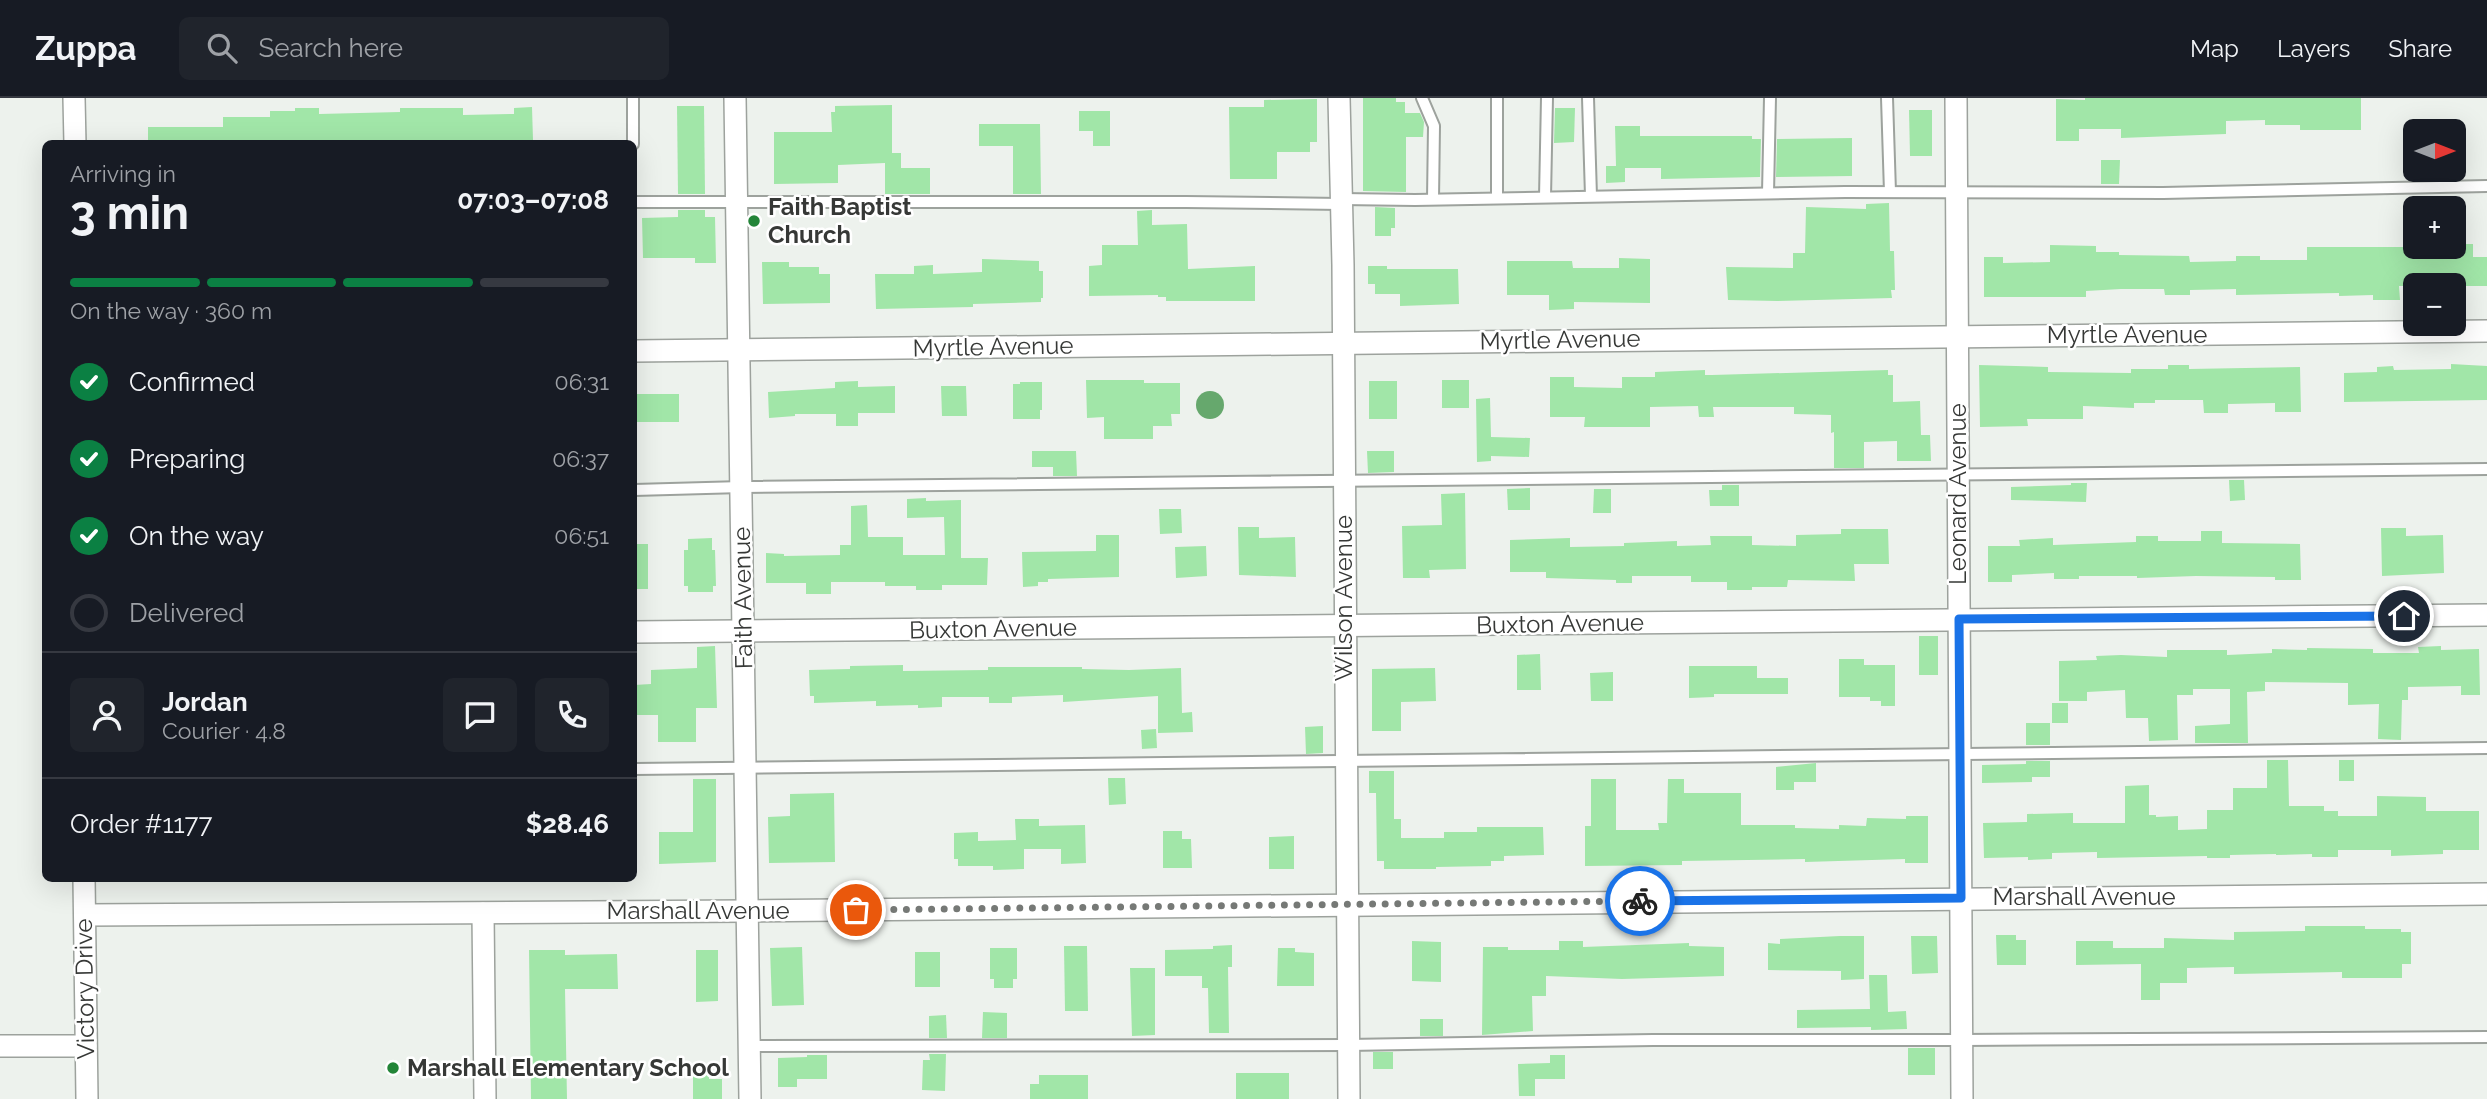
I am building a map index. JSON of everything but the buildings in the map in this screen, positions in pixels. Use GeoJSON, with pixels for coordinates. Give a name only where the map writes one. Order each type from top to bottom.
{"type":"FeatureCollection","features":[{"type":"Feature","properties":{"kind":"street"},"geometry":{"type":"LineString","coordinates":[[74,98],[75,140]]}},
{"type":"Feature","properties":{"kind":"street","name":"Faith Avenue"},"geometry":{"type":"LineString","coordinates":[[735,98],[750,1099]]}},
{"type":"Feature","properties":{"kind":"street","name":"Wilson Avenue"},"geometry":{"type":"LineString","coordinates":[[1339,98],[1344,342],[1349,1099]]}},
{"type":"Feature","properties":{"kind":"street","name":"Leonard Avenue"},"geometry":{"type":"LineString","coordinates":[[1956,98],[1962,1099]]}},
{"type":"Feature","properties":{"kind":"street","name":"Myrtle Avenue"},"geometry":{"type":"LineString","coordinates":[[637,351],[2487,331]]}},
{"type":"Feature","properties":{"kind":"street","name":"Buxton Avenue"},"geometry":{"type":"LineString","coordinates":[[637,632],[2487,615]]}},
{"type":"Feature","properties":{"kind":"street","name":"Victory Drive"},"geometry":{"type":"LineString","coordinates":[[84,882],[87,1099]]}},
{"type":"Feature","properties":{"kind":"street","name":"Marshall Avenue"},"geometry":{"type":"LineString","coordinates":[[85,915],[2487,894]]}},
{"type":"Feature","properties":{"kind":"street"},"geometry":{"type":"LineString","coordinates":[[483,913],[485,1099]]}},
{"type":"Feature","properties":{"kind":"street"},"geometry":{"type":"LineString","coordinates":[[0,1046],[86,1046]]}},
{"type":"Feature","properties":{"kind":"lane"},"geometry":{"type":"LineString","coordinates":[[633,98],[633,140]]}},
{"type":"Feature","properties":{"kind":"lane"},"geometry":{"type":"LineString","coordinates":[[1422,98],[1434,126],[1433,199]]}},
{"type":"Feature","properties":{"kind":"lane"},"geometry":{"type":"LineString","coordinates":[[1497,98],[1497,198]]}},
{"type":"Feature","properties":{"kind":"lane"},"geometry":{"type":"LineString","coordinates":[[1545,197],[1547,98]]}},
{"type":"Feature","properties":{"kind":"lane"},"geometry":{"type":"LineString","coordinates":[[1588,98],[1591,196]]}},
{"type":"Feature","properties":{"kind":"lane"},"geometry":{"type":"LineString","coordinates":[[1768,193],[1770,98]]}},
{"type":"Feature","properties":{"kind":"lane"},"geometry":{"type":"LineString","coordinates":[[1887,98],[1890,192]]}},
{"type":"Feature","properties":{"kind":"lane"},"geometry":{"type":"LineString","coordinates":[[637,202],[1341,201],[1768,193],[2163,193],[2487,186]]}},
{"type":"Feature","properties":{"kind":"lane"},"geometry":{"type":"LineString","coordinates":[[637,490],[741,486],[2487,469]]}},
{"type":"Feature","properties":{"kind":"lane"},"geometry":{"type":"LineString","coordinates":[[637,769],[2487,748]]}},
{"type":"Feature","properties":{"kind":"lane"},"geometry":{"type":"LineString","coordinates":[[749,1046],[1348,1045],[1653,1040],[2487,1037]]}},
{"type":"Feature","properties":{"kind":"shaded area"},"geometry":{"type":"Polygon","coordinates":[[[1210,391],[1220,395],[1224,405],[1220,415],[1210,419],[1200,415],[1196,405],[1200,395],[1210,391]]]}},
{"type":"Feature","properties":{"kind":"way so far"},"geometry":{"type":"LineString","coordinates":[[856,910],[1640,901]]}},
{"type":"Feature","properties":{"kind":"place","name":"Faith Baptist Church"},"geometry":{"type":"Point","coordinates":[754,221]}},
{"type":"Feature","properties":{"kind":"place","name":"Marshall Elementary School"},"geometry":{"type":"Point","coordinates":[393,1068]}},
{"type":"Feature","properties":{"kind":"route"},"geometry":{"type":"LineString","coordinates":[[1640,901],[1961,898],[1959,619],[2404,616]]}}]}
